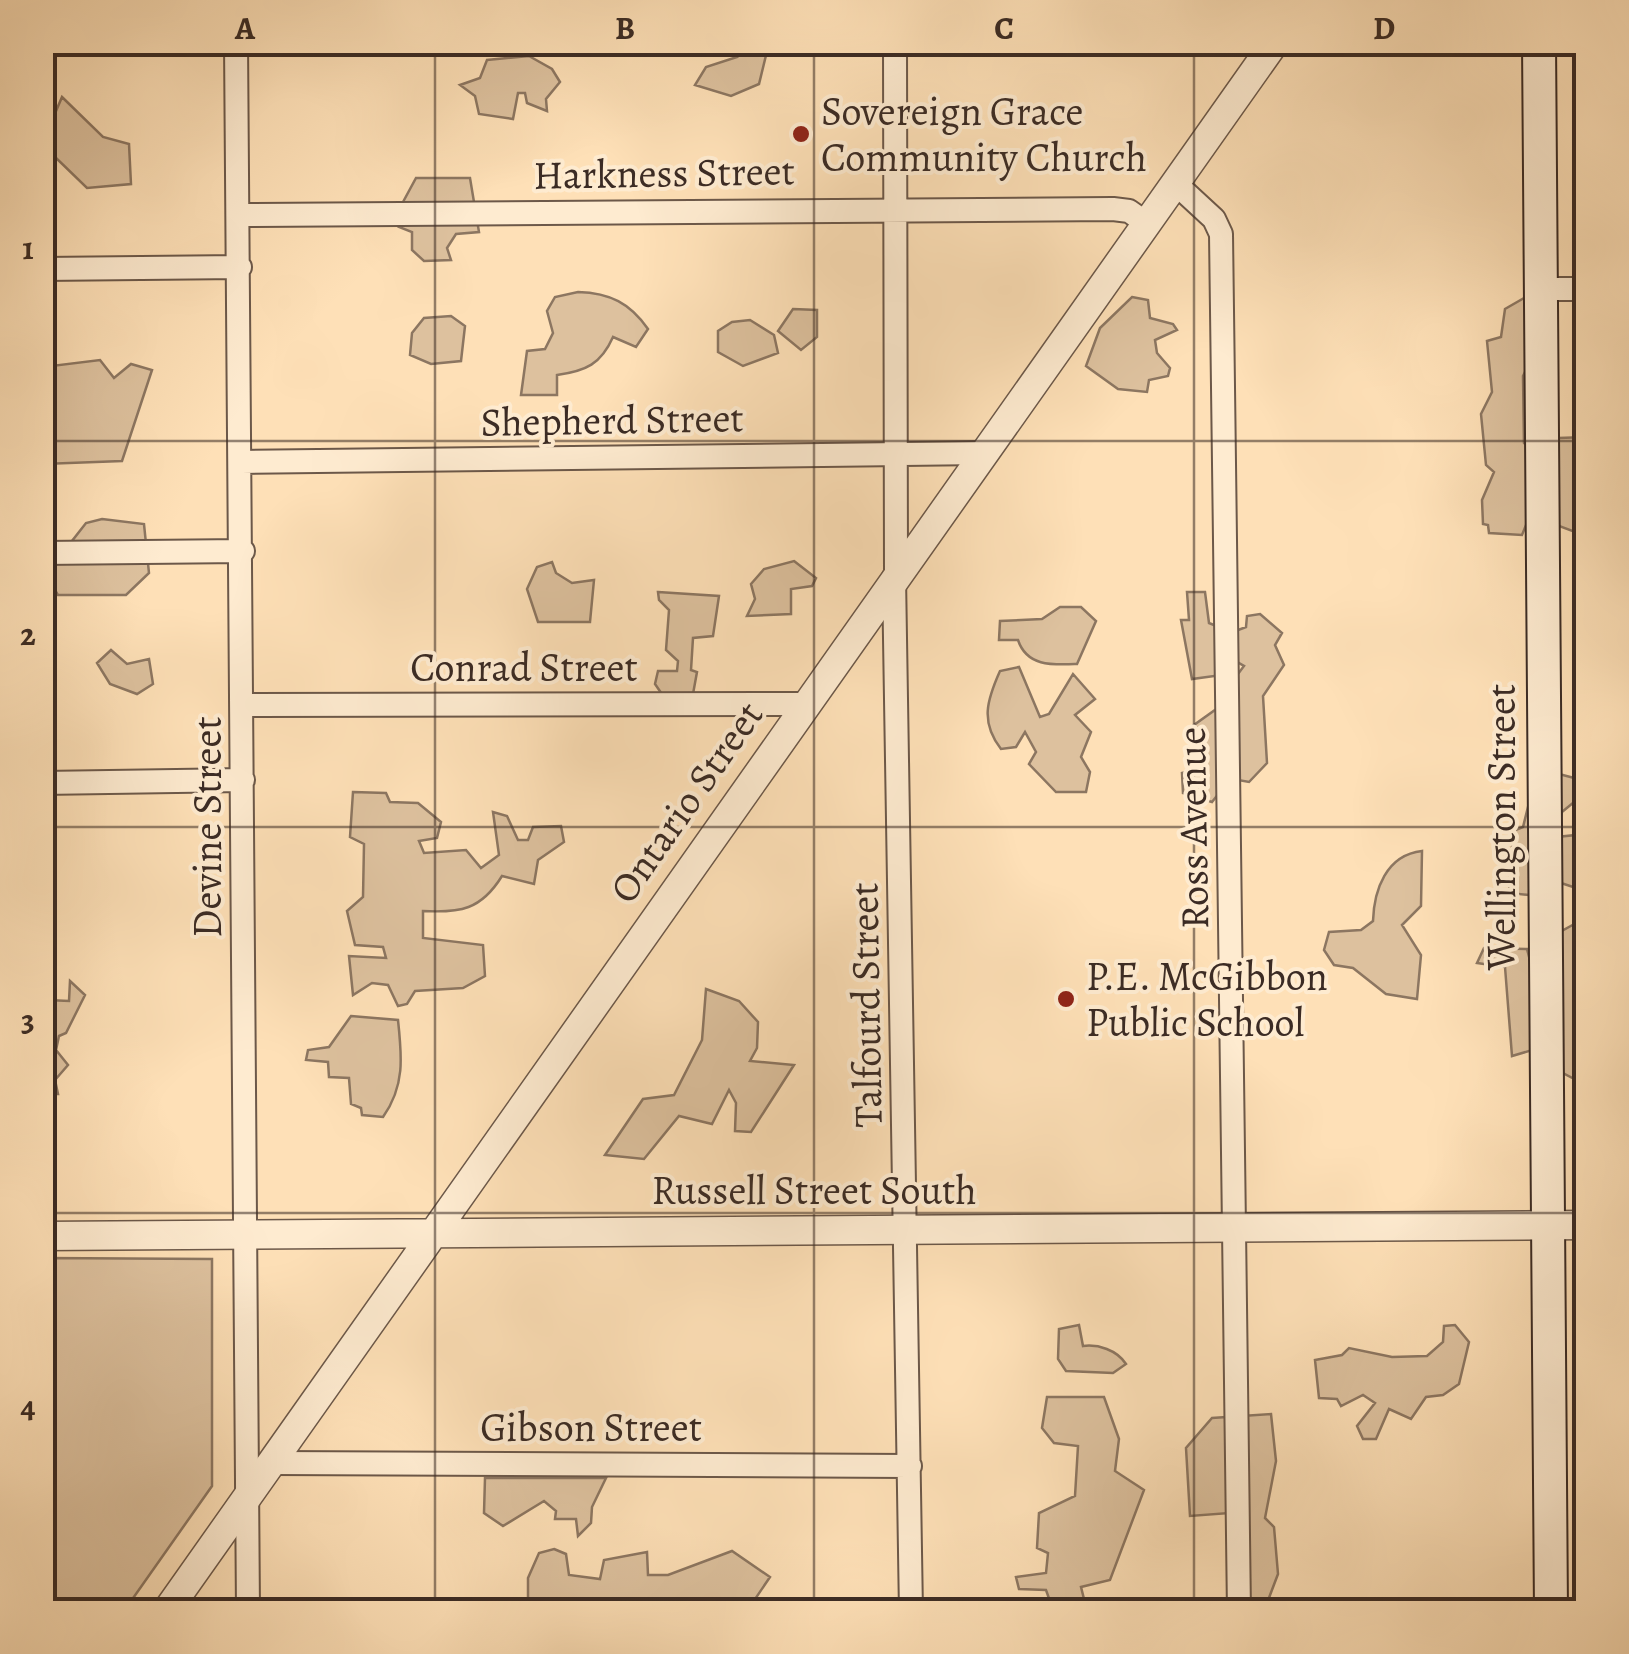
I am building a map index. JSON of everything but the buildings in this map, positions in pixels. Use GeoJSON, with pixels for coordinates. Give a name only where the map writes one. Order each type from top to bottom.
{"type":"FeatureCollection","features":[{"type":"Feature","properties":{"kind":"main road","name":"Wellington Street"},"geometry":{"type":"LineString","coordinates":[[1539,42],[1551,1612]]}},
{"type":"Feature","properties":{"kind":"street","name":"Devine Street"},"geometry":{"type":"LineString","coordinates":[[236,42],[248,1612]]}},
{"type":"Feature","properties":{"kind":"street","name":"Talfourd Street"},"geometry":{"type":"LineString","coordinates":[[895,42],[895,576],[911,1612]]}},
{"type":"Feature","properties":{"kind":"street","name":"Ontario Street"},"geometry":{"type":"LineString","coordinates":[[166,1612],[1275,42]]}},
{"type":"Feature","properties":{"kind":"street","name":"Ross Avenue"},"geometry":{"type":"LineString","coordinates":[[1174,183],[1214,219],[1221,234],[1237,1227],[1239,1612]]}},
{"type":"Feature","properties":{"kind":"street","name":"Harkness Street"},"geometry":{"type":"LineString","coordinates":[[239,215],[1113,209],[1129,211],[1146,223]]}},
{"type":"Feature","properties":{"kind":"street"},"geometry":{"type":"LineString","coordinates":[[42,269],[240,267]]}},
{"type":"Feature","properties":{"kind":"street"},"geometry":{"type":"LineString","coordinates":[[1539,288],[1586,289]]}},
{"type":"Feature","properties":{"kind":"street","name":"Shepherd Street"},"geometry":{"type":"LineString","coordinates":[[242,462],[983,453]]}},
{"type":"Feature","properties":{"kind":"street"},"geometry":{"type":"LineString","coordinates":[[42,553],[242,551]]}},
{"type":"Feature","properties":{"kind":"street","name":"Conrad Street"},"geometry":{"type":"LineString","coordinates":[[244,705],[804,704]]}},
{"type":"Feature","properties":{"kind":"street"},"geometry":{"type":"LineString","coordinates":[[42,783],[244,780]]}},
{"type":"Feature","properties":{"kind":"street","name":"Russell Street South"},"geometry":{"type":"LineString","coordinates":[[42,1236],[1586,1226]]}},
{"type":"Feature","properties":{"kind":"street","name":"Gibson Street"},"geometry":{"type":"LineString","coordinates":[[272,1463],[910,1466]]}},
{"type":"Feature","properties":{"kind":"shaded area"},"geometry":{"type":"Polygon","coordinates":[[[730,43],[769,43],[759,84],[731,96],[695,85],[706,67],[737,57],[730,43]]]}},
{"type":"Feature","properties":{"kind":"shaded area"},"geometry":{"type":"Polygon","coordinates":[[[529,56],[552,69],[560,82],[546,99],[547,111],[527,103],[525,93],[518,93],[513,119],[479,114],[475,96],[460,85],[480,78],[487,60],[529,56]]]}},
{"type":"Feature","properties":{"kind":"shaded area"},"geometry":{"type":"Polygon","coordinates":[[[62,97],[103,137],[129,144],[131,184],[87,188],[55,157],[45,137],[62,97]]]}},
{"type":"Feature","properties":{"kind":"shaded area"},"geometry":{"type":"Polygon","coordinates":[[[416,178],[470,178],[479,232],[456,234],[447,248],[451,260],[424,261],[412,250],[412,232],[399,227],[412,208],[403,202],[416,178]]]}},
{"type":"Feature","properties":{"kind":"shaded area"},"geometry":{"type":"Polygon","coordinates":[[[578,292],[618,301],[648,329],[636,347],[613,337],[591,365],[557,375],[557,395],[521,395],[527,351],[545,349],[553,333],[547,311],[555,297],[578,292]]]}},
{"type":"Feature","properties":{"kind":"shaded area"},"geometry":{"type":"Polygon","coordinates":[[[1531,294],[1532,358],[1523,376],[1524,443],[1533,452],[1532,510],[1522,535],[1489,533],[1488,525],[1483,524],[1482,500],[1494,472],[1486,465],[1481,414],[1492,392],[1487,341],[1501,337],[1505,309],[1531,294]]]}},
{"type":"Feature","properties":{"kind":"shaded area"},"geometry":{"type":"Polygon","coordinates":[[[1132,297],[1148,300],[1150,318],[1173,324],[1177,330],[1155,340],[1157,353],[1170,368],[1168,376],[1149,380],[1147,392],[1118,389],[1086,366],[1100,328],[1132,297]]]}},
{"type":"Feature","properties":{"kind":"shaded area"},"geometry":{"type":"Polygon","coordinates":[[[793,309],[817,310],[817,337],[801,350],[778,331],[793,309]]]}},
{"type":"Feature","properties":{"kind":"shaded area"},"geometry":{"type":"Polygon","coordinates":[[[451,316],[465,326],[461,361],[431,364],[410,355],[412,333],[424,318],[451,316]]]}},
{"type":"Feature","properties":{"kind":"shaded area"},"geometry":{"type":"Polygon","coordinates":[[[750,320],[774,335],[778,353],[743,366],[718,352],[718,331],[732,322],[750,320]]]}},
{"type":"Feature","properties":{"kind":"shaded area"},"geometry":{"type":"Polygon","coordinates":[[[100,360],[114,378],[131,364],[152,370],[122,461],[43,464],[43,367],[100,360]]]}},
{"type":"Feature","properties":{"kind":"shaded area"},"geometry":{"type":"Polygon","coordinates":[[[1586,437],[1586,508],[1575,532],[1551,523],[1555,447],[1559,438],[1586,437]]]}},
{"type":"Feature","properties":{"kind":"shaded area"},"geometry":{"type":"Polygon","coordinates":[[[102,519],[144,524],[149,573],[126,595],[58,595],[43,569],[73,558],[72,541],[86,523],[102,519]]]}},
{"type":"Feature","properties":{"kind":"shaded area"},"geometry":{"type":"Polygon","coordinates":[[[794,561],[816,578],[812,586],[791,589],[791,614],[747,616],[755,599],[751,584],[764,569],[794,561]]]}},
{"type":"Feature","properties":{"kind":"shaded area"},"geometry":{"type":"Polygon","coordinates":[[[552,562],[556,573],[572,583],[594,580],[590,622],[538,622],[527,589],[537,567],[552,562]]]}},
{"type":"Feature","properties":{"kind":"shaded area"},"geometry":{"type":"Polygon","coordinates":[[[658,592],[719,596],[713,636],[693,638],[691,670],[697,672],[693,694],[666,700],[655,684],[658,671],[677,671],[678,661],[666,650],[669,610],[659,600],[658,592]]]}},
{"type":"Feature","properties":{"kind":"shaded area"},"geometry":{"type":"Polygon","coordinates":[[[1187,592],[1205,592],[1209,623],[1224,629],[1222,675],[1192,679],[1181,620],[1189,620],[1187,592]]]}},
{"type":"Feature","properties":{"kind":"shaded area"},"geometry":{"type":"Polygon","coordinates":[[[1060,607],[1081,607],[1096,621],[1077,664],[1034,660],[1018,640],[999,640],[1000,621],[1042,619],[1060,607]]]}},
{"type":"Feature","properties":{"kind":"shaded area"},"geometry":{"type":"Polygon","coordinates":[[[1260,614],[1282,633],[1275,645],[1284,665],[1263,696],[1267,763],[1249,782],[1238,780],[1232,682],[1244,666],[1225,655],[1225,635],[1246,627],[1247,616],[1260,614]]]}},
{"type":"Feature","properties":{"kind":"shaded area"},"geometry":{"type":"Polygon","coordinates":[[[111,650],[127,664],[149,659],[153,684],[137,694],[110,684],[97,663],[111,650]]]}},
{"type":"Feature","properties":{"kind":"shaded area"},"geometry":{"type":"Polygon","coordinates":[[[1019,667],[1040,717],[1049,714],[1073,674],[1095,699],[1075,715],[1091,732],[1081,757],[1090,772],[1086,792],[1056,792],[1029,764],[1036,752],[1025,732],[1016,747],[1001,749],[994,739],[988,720],[992,692],[1000,671],[1019,667]]]}},
{"type":"Feature","properties":{"kind":"shaded area"},"geometry":{"type":"Polygon","coordinates":[[[1222,705],[1223,788],[1212,802],[1183,793],[1182,773],[1190,771],[1193,748],[1201,732],[1194,725],[1222,705]]]}},
{"type":"Feature","properties":{"kind":"shaded area"},"geometry":{"type":"Polygon","coordinates":[[[1559,774],[1578,779],[1579,798],[1562,812],[1556,837],[1586,834],[1586,866],[1573,887],[1555,881],[1539,896],[1509,893],[1513,831],[1523,827],[1528,807],[1552,807],[1559,774]]]}},
{"type":"Feature","properties":{"kind":"shaded area"},"geometry":{"type":"Polygon","coordinates":[[[353,792],[386,793],[390,802],[418,803],[441,822],[437,838],[419,841],[424,853],[466,850],[481,868],[499,855],[493,812],[507,816],[518,840],[528,840],[533,827],[561,826],[564,842],[538,860],[534,884],[502,876],[478,903],[459,910],[423,911],[423,938],[483,945],[485,976],[463,988],[415,991],[407,1004],[398,1006],[388,985],[372,983],[353,995],[349,956],[386,958],[383,947],[355,945],[347,911],[363,897],[364,844],[350,837],[353,792]]]}},
{"type":"Feature","properties":{"kind":"shaded area"},"geometry":{"type":"Polygon","coordinates":[[[1422,851],[1421,906],[1402,925],[1421,955],[1417,999],[1386,994],[1353,968],[1334,965],[1324,950],[1329,932],[1361,930],[1373,921],[1384,876],[1399,859],[1422,851]]]}},
{"type":"Feature","properties":{"kind":"shaded area"},"geometry":{"type":"Polygon","coordinates":[[[1578,922],[1586,924],[1586,1076],[1580,1082],[1561,1072],[1539,1048],[1512,1056],[1505,967],[1477,963],[1484,948],[1527,949],[1534,976],[1560,932],[1578,922]]]}},
{"type":"Feature","properties":{"kind":"shaded area"},"geometry":{"type":"Polygon","coordinates":[[[70,981],[85,995],[66,1033],[59,1036],[56,1050],[68,1065],[55,1080],[58,1094],[43,1094],[43,1046],[47,1046],[48,1031],[43,1028],[43,991],[47,1000],[69,1001],[70,981]]]}},
{"type":"Feature","properties":{"kind":"shaded area"},"geometry":{"type":"Polygon","coordinates":[[[706,989],[739,1001],[758,1022],[757,1048],[750,1061],[794,1065],[751,1132],[735,1131],[736,1103],[729,1090],[712,1124],[679,1116],[644,1159],[605,1155],[643,1099],[674,1095],[702,1040],[706,989]]]}},
{"type":"Feature","properties":{"kind":"shaded area"},"geometry":{"type":"Polygon","coordinates":[[[351,1016],[398,1020],[398,1082],[383,1117],[362,1115],[361,1108],[351,1104],[349,1078],[329,1077],[328,1062],[306,1060],[308,1050],[329,1047],[351,1016]]]}},
{"type":"Feature","properties":{"kind":"shaded area"},"geometry":{"type":"Polygon","coordinates":[[[43,1258],[212,1259],[212,1486],[124,1611],[43,1611],[43,1258]]]}},
{"type":"Feature","properties":{"kind":"shaded area"},"geometry":{"type":"Polygon","coordinates":[[[1079,1325],[1083,1346],[1107,1349],[1126,1364],[1113,1373],[1066,1371],[1058,1359],[1059,1329],[1079,1325]]]}},
{"type":"Feature","properties":{"kind":"shaded area"},"geometry":{"type":"Polygon","coordinates":[[[1455,1325],[1469,1342],[1459,1384],[1443,1395],[1426,1397],[1411,1419],[1389,1409],[1376,1439],[1363,1439],[1357,1426],[1375,1403],[1363,1395],[1341,1406],[1337,1399],[1319,1398],[1315,1360],[1342,1355],[1349,1348],[1392,1357],[1427,1356],[1443,1342],[1444,1326],[1455,1325]]]}},
{"type":"Feature","properties":{"kind":"shaded area"},"geometry":{"type":"Polygon","coordinates":[[[1047,1397],[1104,1397],[1119,1439],[1115,1471],[1144,1490],[1110,1580],[1081,1587],[1087,1611],[1065,1611],[1065,1606],[1051,1604],[1046,1590],[1019,1589],[1016,1577],[1046,1573],[1048,1553],[1037,1548],[1039,1513],[1075,1496],[1078,1446],[1054,1443],[1042,1428],[1047,1397]]]}},
{"type":"Feature","properties":{"kind":"shaded area"},"geometry":{"type":"Polygon","coordinates":[[[1271,1414],[1276,1461],[1265,1518],[1274,1527],[1278,1574],[1264,1611],[1243,1611],[1229,1513],[1190,1516],[1186,1448],[1212,1418],[1271,1414]]]}},
{"type":"Feature","properties":{"kind":"shaded area"},"geometry":{"type":"Polygon","coordinates":[[[485,1478],[606,1478],[592,1507],[591,1523],[578,1536],[576,1519],[555,1519],[556,1511],[544,1501],[503,1526],[484,1513],[485,1478]]]}},
{"type":"Feature","properties":{"kind":"shaded area"},"geometry":{"type":"Polygon","coordinates":[[[554,1549],[566,1554],[569,1575],[600,1579],[604,1560],[647,1552],[648,1575],[668,1575],[732,1551],[770,1577],[747,1611],[528,1611],[528,1578],[539,1553],[554,1549]]]}},
{"type":"Feature","properties":{"kind":"place","name":"Sovereign Grace Community Church"},"geometry":{"type":"Point","coordinates":[801,134]}},
{"type":"Feature","properties":{"kind":"place","name":"P.E. McGibbon Public School"},"geometry":{"type":"Point","coordinates":[1066,999]}}]}
